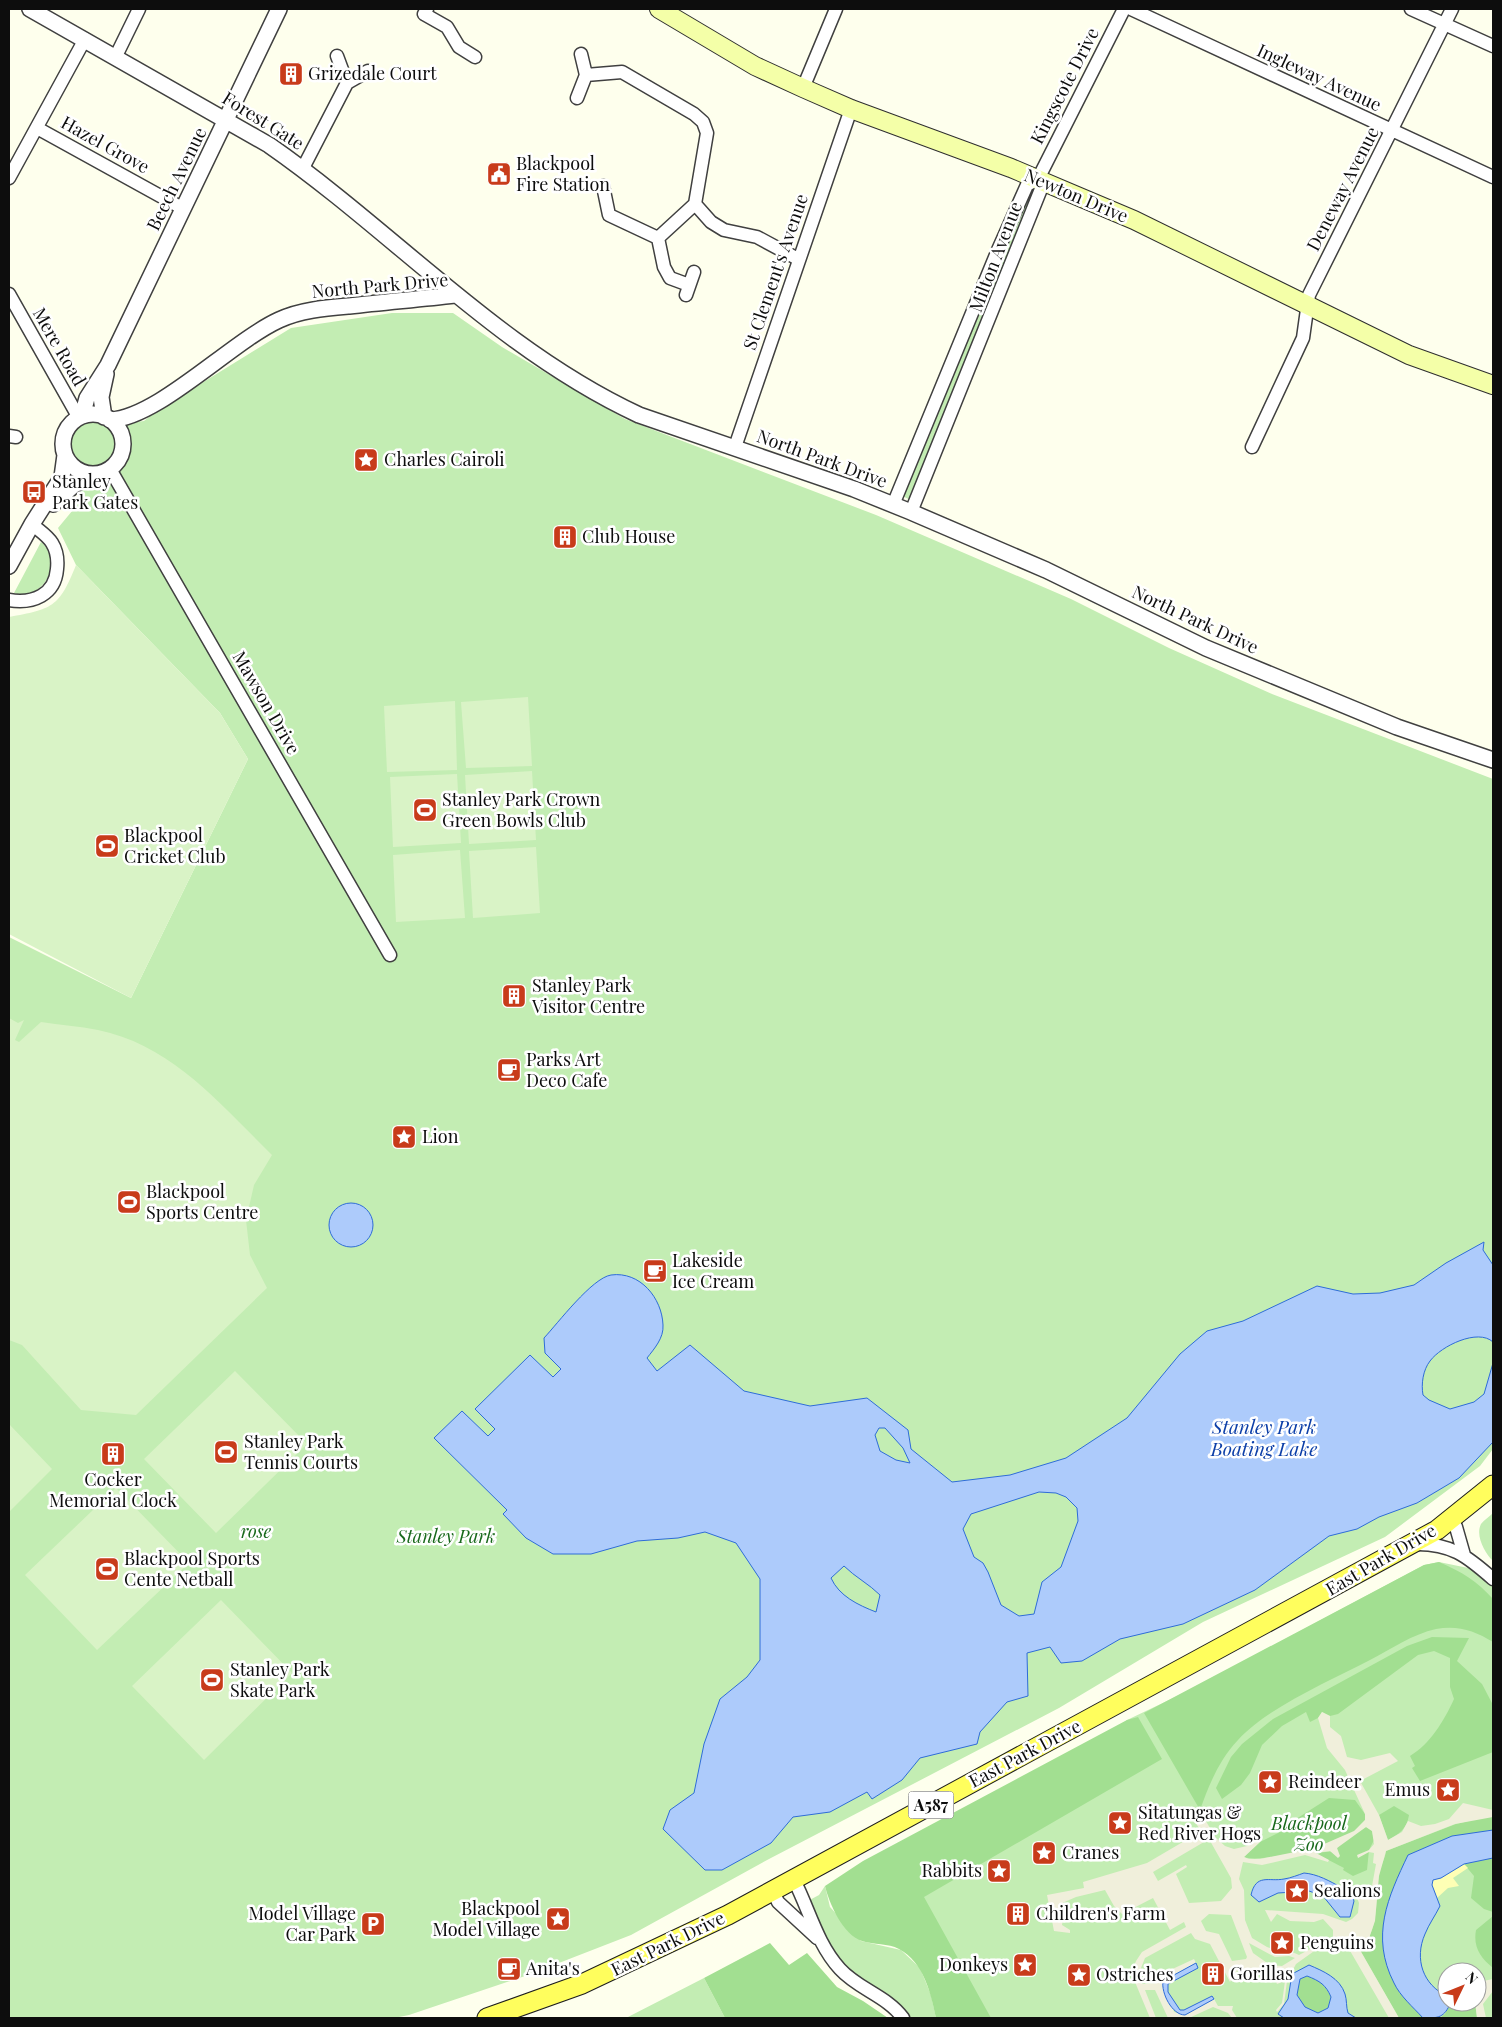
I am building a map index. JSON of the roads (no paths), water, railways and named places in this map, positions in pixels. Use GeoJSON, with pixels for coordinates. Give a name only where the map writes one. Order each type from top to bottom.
{"type":"FeatureCollection","features":[{"type":"Feature","properties":{"kind":"main road","name":"Newton Drive"},"geometry":{"type":"LineString","coordinates":[[659,9],[755,66],[803,88],[851,109],[1038,179],[1134,220],[1409,355],[1493,385]]}},
{"type":"Feature","properties":{"kind":"main road","name":"East Park Drive"},"geometry":{"type":"LineString","coordinates":[[486,2018],[598,1977],[794,1880],[1292,1611],[1437,1530],[1493,1485]]}},
{"type":"Feature","properties":{"kind":"street","name":"Forest Gate"},"geometry":{"type":"LineString","coordinates":[[30,9],[228,120],[303,168],[455,295]]}},
{"type":"Feature","properties":{"kind":"street"},"geometry":{"type":"LineString","coordinates":[[116,56],[138,9]]}},
{"type":"Feature","properties":{"kind":"street","name":"Beech Avenue"},"geometry":{"type":"LineString","coordinates":[[81,417],[87,398],[108,365],[182,208],[228,120],[279,9]]}},
{"type":"Feature","properties":{"kind":"street"},"geometry":{"type":"LineString","coordinates":[[427,9],[424,14],[446,27],[459,47],[475,58]]}},
{"type":"Feature","properties":{"kind":"street"},"geometry":{"type":"LineString","coordinates":[[803,88],[836,9]]}},
{"type":"Feature","properties":{"kind":"street","name":"Kingscote Drive"},"geometry":{"type":"LineString","coordinates":[[1038,179],[1124,9]]}},
{"type":"Feature","properties":{"kind":"street","name":"Ingleway Avenue"},"geometry":{"type":"LineString","coordinates":[[1131,9],[1493,177]]}},
{"type":"Feature","properties":{"kind":"street"},"geometry":{"type":"LineString","coordinates":[[1411,9],[1493,46]]}},
{"type":"Feature","properties":{"kind":"street","name":"Deneway Avenue"},"geometry":{"type":"LineString","coordinates":[[1252,447],[1304,338],[1309,295],[1452,9]]}},
{"type":"Feature","properties":{"kind":"street"},"geometry":{"type":"LineString","coordinates":[[9,178],[85,39]]}},
{"type":"Feature","properties":{"kind":"street"},"geometry":{"type":"LineString","coordinates":[[577,98],[586,75],[581,54]]}},
{"type":"Feature","properties":{"kind":"street"},"geometry":{"type":"LineString","coordinates":[[337,56],[347,83]]}},
{"type":"Feature","properties":{"kind":"street"},"geometry":{"type":"LineString","coordinates":[[303,168],[347,83],[368,71]]}},
{"type":"Feature","properties":{"kind":"street"},"geometry":{"type":"LineString","coordinates":[[586,75],[622,72],[694,114],[703,122],[707,133],[707,145],[695,204],[658,238]]}},
{"type":"Feature","properties":{"kind":"street","name":"St Clement's Avenue"},"geometry":{"type":"LineString","coordinates":[[734,447],[851,109]]}},
{"type":"Feature","properties":{"kind":"street","name":"Hazel Grove"},"geometry":{"type":"LineString","coordinates":[[37,128],[182,208]]}},
{"type":"Feature","properties":{"kind":"street","name":"Milton Avenue"},"geometry":{"type":"LineString","coordinates":[[894,505],[1001,242],[1027,185],[1038,179],[1041,189],[911,512]]}},
{"type":"Feature","properties":{"kind":"street"},"geometry":{"type":"LineString","coordinates":[[603,186],[606,220],[658,238]]}},
{"type":"Feature","properties":{"kind":"street"},"geometry":{"type":"LineString","coordinates":[[695,204],[711,222],[724,230],[757,237],[798,259]]}},
{"type":"Feature","properties":{"kind":"street"},"geometry":{"type":"LineString","coordinates":[[658,238],[664,267],[670,278],[687,290],[694,272]]}},
{"type":"Feature","properties":{"kind":"street","name":"Mere Road"},"geometry":{"type":"LineString","coordinates":[[9,294],[81,417]]}},
{"type":"Feature","properties":{"kind":"street","name":"North Park Drive"},"geometry":{"type":"LineString","coordinates":[[107,419],[127,418],[155,404],[258,330],[280,319],[322,308],[455,295],[509,336],[605,399],[639,415],[894,505],[1046,570],[1206,648],[1397,727],[1493,760]]}},
{"type":"Feature","properties":{"kind":"street","name":"Beech Avenue"},"geometry":{"type":"LineString","coordinates":[[107,419],[101,397],[108,365]]}},
{"type":"Feature","properties":{"kind":"street","name":"North Park Drive"},"geometry":{"type":"LineString","coordinates":[[122,440],[128,431],[155,404]]}},
{"type":"Feature","properties":{"kind":"street"},"geometry":{"type":"LineString","coordinates":[[9,566],[32,524],[62,477],[65,455],[64,437],[69,426],[81,417],[93,414],[107,419],[118,429],[122,440],[120,457],[110,469],[92,474],[69,489],[32,524]]}},
{"type":"Feature","properties":{"kind":"street"},"geometry":{"type":"LineString","coordinates":[[65,455],[76,469],[92,474]]}},
{"type":"Feature","properties":{"kind":"street","name":"Mawson Drive"},"geometry":{"type":"LineString","coordinates":[[110,469],[390,956]]}},
{"type":"Feature","properties":{"kind":"street"},"geometry":{"type":"LineString","coordinates":[[9,600],[27,601],[40,598],[49,591],[57,576],[57,555],[52,543],[32,524]]}},
{"type":"Feature","properties":{"kind":"street"},"geometry":{"type":"LineString","coordinates":[[1451,1518],[1456,1527],[1464,1554]]}},
{"type":"Feature","properties":{"kind":"street"},"geometry":{"type":"LineString","coordinates":[[1411,1544],[1439,1545],[1464,1554],[1493,1579]]}},
{"type":"Feature","properties":{"kind":"street"},"geometry":{"type":"LineString","coordinates":[[794,1880],[819,1940]]}},
{"type":"Feature","properties":{"kind":"street"},"geometry":{"type":"LineString","coordinates":[[773,1891],[778,1902],[819,1940],[845,1974],[858,1985],[883,1998],[903,2018]]}},
{"type":"Feature","properties":{"kind":"water"},"geometry":{"type":"Polygon","coordinates":[[[347,1203],[355,1203],[367,1209],[373,1225],[367,1241],[355,1247],[347,1247],[335,1241],[329,1229],[329,1221],[335,1209],[347,1203]]]}},
{"type":"Feature","properties":{"kind":"water","name":"Stanley Park Boating Lake"},"geometry":{"type":"Polygon","coordinates":[[[1484,1242],[1483,1250],[1493,1265],[1493,1342],[1486,1338],[1478,1337],[1469,1338],[1451,1345],[1435,1355],[1430,1361],[1423,1377],[1423,1395],[1429,1400],[1450,1409],[1474,1402],[1484,1394],[1493,1363],[1493,1442],[1459,1478],[1417,1503],[1379,1517],[1357,1529],[1329,1536],[1255,1590],[1183,1624],[1120,1639],[1082,1661],[1061,1663],[1050,1647],[1027,1653],[1028,1696],[1007,1702],[980,1732],[977,1744],[920,1758],[902,1780],[872,1799],[867,1792],[830,1812],[793,1817],[771,1843],[722,1870],[705,1870],[663,1829],[670,1810],[694,1793],[704,1744],[720,1699],[747,1677],[760,1660],[760,1579],[736,1543],[705,1532],[678,1538],[637,1541],[591,1554],[553,1554],[526,1538],[503,1514],[507,1510],[434,1438],[462,1411],[488,1436],[495,1429],[475,1409],[530,1355],[553,1377],[561,1369],[545,1353],[544,1338],[594,1284],[611,1275],[622,1275],[631,1277],[648,1288],[659,1305],[663,1330],[658,1343],[647,1358],[657,1371],[690,1345],[744,1391],[810,1406],[867,1398],[908,1430],[911,1449],[952,1482],[1010,1475],[1066,1458],[1127,1418],[1180,1354],[1207,1331],[1243,1321],[1317,1286],[1353,1294],[1380,1293],[1414,1285],[1446,1263],[1484,1242]],[[879,1428],[875,1435],[880,1451],[896,1460],[910,1463],[903,1448],[885,1428],[879,1428]],[[1039,1492],[971,1514],[963,1529],[974,1557],[983,1563],[988,1572],[1001,1605],[1019,1616],[1034,1614],[1042,1582],[1061,1567],[1078,1521],[1077,1508],[1066,1497],[1056,1493],[1039,1492]],[[844,1566],[831,1578],[844,1595],[876,1612],[880,1595],[844,1566]]]}},
{"type":"Feature","properties":{"kind":"water"},"geometry":{"type":"Polygon","coordinates":[[[1493,1830],[1493,1858],[1464,1864],[1441,1878],[1433,1880],[1432,1885],[1440,1906],[1425,1934],[1420,1953],[1423,1970],[1432,1985],[1437,1989],[1437,2012],[1445,2012],[1433,2018],[1423,2018],[1400,1992],[1387,1966],[1383,1949],[1384,1917],[1394,1886],[1408,1855],[1452,1836],[1493,1830]]]}},
{"type":"Feature","properties":{"kind":"water"},"geometry":{"type":"Polygon","coordinates":[[[1304,1873],[1323,1878],[1342,1888],[1342,1893],[1351,1894],[1354,1901],[1350,1917],[1340,1917],[1323,1896],[1309,1891],[1278,1893],[1259,1902],[1251,1895],[1253,1888],[1260,1881],[1287,1879],[1304,1873]]]}},
{"type":"Feature","properties":{"kind":"water"},"geometry":{"type":"Polygon","coordinates":[[[1196,1963],[1198,1968],[1168,1984],[1168,1992],[1180,2010],[1184,2010],[1212,1996],[1214,1999],[1185,2015],[1180,2014],[1168,2002],[1163,1981],[1196,1963]]]}},
{"type":"Feature","properties":{"kind":"water"},"geometry":{"type":"Polygon","coordinates":[[[1309,1965],[1335,1979],[1343,1988],[1348,2013],[1356,2018],[1284,2018],[1278,2014],[1288,1999],[1292,1974],[1309,1965]],[[1307,1976],[1300,1979],[1297,1995],[1305,2007],[1318,2013],[1328,2008],[1331,1997],[1325,1986],[1307,1976]]]}},
{"type":"Feature","properties":{"kind":"place","name":"Grizedale Court"},"geometry":{"type":"Point","coordinates":[291,74]}},
{"type":"Feature","properties":{"kind":"place","name":"Blackpool Fire Station"},"geometry":{"type":"Point","coordinates":[499,174]}},
{"type":"Feature","properties":{"kind":"place","name":"Charles Cairoli"},"geometry":{"type":"Point","coordinates":[366,460]}},
{"type":"Feature","properties":{"kind":"place","name":"Stanley Park Gates"},"geometry":{"type":"Point","coordinates":[34,492]}},
{"type":"Feature","properties":{"kind":"place","name":"Club House"},"geometry":{"type":"Point","coordinates":[565,537]}},
{"type":"Feature","properties":{"kind":"place","name":"Stanley Park Crown Green Bowls Club"},"geometry":{"type":"Point","coordinates":[425,810]}},
{"type":"Feature","properties":{"kind":"place","name":"Blackpool Cricket Club"},"geometry":{"type":"Point","coordinates":[107,846]}},
{"type":"Feature","properties":{"kind":"place","name":"Stanley Park Visitor Centre"},"geometry":{"type":"Point","coordinates":[514,996]}},
{"type":"Feature","properties":{"kind":"place","name":"Parks Art Deco Cafe"},"geometry":{"type":"Point","coordinates":[509,1070]}},
{"type":"Feature","properties":{"kind":"place","name":"Lion"},"geometry":{"type":"Point","coordinates":[404,1137]}},
{"type":"Feature","properties":{"kind":"place","name":"Blackpool Sports Centre"},"geometry":{"type":"Point","coordinates":[129,1202]}},
{"type":"Feature","properties":{"kind":"place","name":"Lakeside Ice Cream"},"geometry":{"type":"Point","coordinates":[655,1271]}},
{"type":"Feature","properties":{"kind":"place","name":"Stanley Park Tennis Courts"},"geometry":{"type":"Point","coordinates":[226,1452]}},
{"type":"Feature","properties":{"kind":"place","name":"Cocker Memorial Clock"},"geometry":{"type":"Point","coordinates":[113,1454]}},
{"type":"Feature","properties":{"kind":"place","name":"Blackpool Sports Cente Netball"},"geometry":{"type":"Point","coordinates":[107,1569]}},
{"type":"Feature","properties":{"kind":"place","name":"Stanley Park Skate Park"},"geometry":{"type":"Point","coordinates":[212,1680]}},
{"type":"Feature","properties":{"kind":"place","name":"Reindeer"},"geometry":{"type":"Point","coordinates":[1270,1782]}},
{"type":"Feature","properties":{"kind":"place","name":"Emus"},"geometry":{"type":"Point","coordinates":[1448,1790]}},
{"type":"Feature","properties":{"kind":"place","name":"Sitatungas & Red River Hogs"},"geometry":{"type":"Point","coordinates":[1120,1823]}},
{"type":"Feature","properties":{"kind":"place","name":"Cranes"},"geometry":{"type":"Point","coordinates":[1044,1853]}},
{"type":"Feature","properties":{"kind":"place","name":"Rabbits"},"geometry":{"type":"Point","coordinates":[999,1871]}},
{"type":"Feature","properties":{"kind":"place","name":"Sealions"},"geometry":{"type":"Point","coordinates":[1297,1891]}},
{"type":"Feature","properties":{"kind":"place","name":"Children's Farm"},"geometry":{"type":"Point","coordinates":[1018,1914]}},
{"type":"Feature","properties":{"kind":"place","name":"Blackpool Model Village"},"geometry":{"type":"Point","coordinates":[558,1919]}},
{"type":"Feature","properties":{"kind":"place","name":"Model Village Car Park"},"geometry":{"type":"Point","coordinates":[373,1924]}},
{"type":"Feature","properties":{"kind":"place","name":"Penguins"},"geometry":{"type":"Point","coordinates":[1282,1943]}},
{"type":"Feature","properties":{"kind":"place","name":"Donkeys"},"geometry":{"type":"Point","coordinates":[1025,1965]}},
{"type":"Feature","properties":{"kind":"place","name":"Anita's"},"geometry":{"type":"Point","coordinates":[509,1969]}},
{"type":"Feature","properties":{"kind":"place","name":"Gorillas"},"geometry":{"type":"Point","coordinates":[1213,1974]}},
{"type":"Feature","properties":{"kind":"place","name":"Ostriches"},"geometry":{"type":"Point","coordinates":[1079,1975]}},
{"type":"Feature","properties":{"kind":"park label","name":"rose"},"geometry":{"type":"Point","coordinates":[256,1532]}},
{"type":"Feature","properties":{"kind":"park label","name":"Stanley Park"},"geometry":{"type":"Point","coordinates":[446,1537]}},
{"type":"Feature","properties":{"kind":"park label","name":"Blackpool Zoo"},"geometry":{"type":"Point","coordinates":[1309,1834]}}]}
